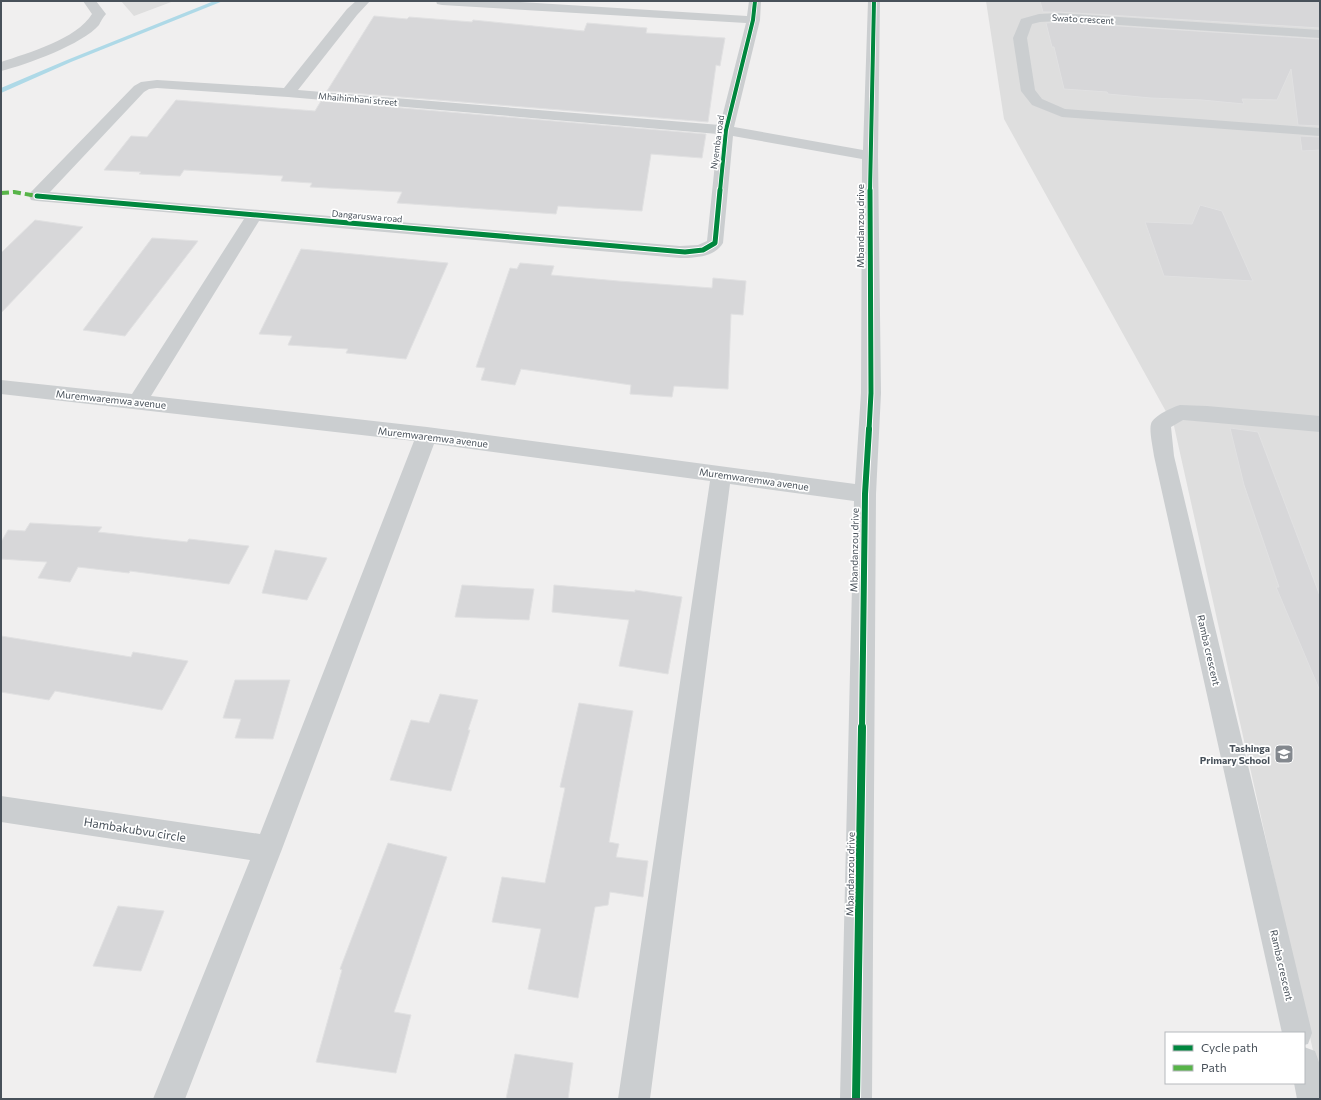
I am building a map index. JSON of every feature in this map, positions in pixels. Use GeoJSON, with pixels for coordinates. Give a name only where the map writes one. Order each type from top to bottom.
{"type":"FeatureCollection","features":[{"type":"Feature","properties":{"kind":"street"},"geometry":{"type":"LineString","coordinates":[[1,67],[60,46],[78,34],[98,18],[99,14],[89,1]]}},
{"type":"Feature","properties":{"kind":"street"},"geometry":{"type":"LineString","coordinates":[[288,93],[352,12],[364,1]]}},
{"type":"Feature","properties":{"kind":"street"},"geometry":{"type":"LineString","coordinates":[[442,1],[495,3],[753,20]]}},
{"type":"Feature","properties":{"kind":"street","name":"Nyemba road"},"geometry":{"type":"LineString","coordinates":[[696,252],[709,248],[715,243],[726,130],[753,20],[755,1]]}},
{"type":"Feature","properties":{"kind":"street","name":"Mbandanzou drive"},"geometry":{"type":"LineString","coordinates":[[856,1099],[865,494],[871,393],[870,156],[874,1]]}},
{"type":"Feature","properties":{"kind":"street","name":"Swato crescent"},"geometry":{"type":"LineString","coordinates":[[1320,34],[1058,17],[1039,18],[1026,22],[1020,38],[1028,91],[1037,102],[1062,112],[1320,132]]}},
{"type":"Feature","properties":{"kind":"street","name":"Mhaihimhani street"},"geometry":{"type":"LineString","coordinates":[[37,196],[139,89],[146,85],[157,84],[288,93],[726,130],[870,156]]}},
{"type":"Feature","properties":{"kind":"street","name":"Dangaruswa road"},"geometry":{"type":"LineString","coordinates":[[37,196],[254,216],[680,252],[696,252]]}},
{"type":"Feature","properties":{"kind":"street"},"geometry":{"type":"LineString","coordinates":[[136,402],[254,216]]}},
{"type":"Feature","properties":{"kind":"street","name":"Muremwaremwa avenue"},"geometry":{"type":"LineString","coordinates":[[1,387],[427,436],[865,494]]}},
{"type":"Feature","properties":{"kind":"street","name":"Ramba crescent"},"geometry":{"type":"LineString","coordinates":[[1297,1032],[1164,456],[1161,424],[1180,412],[1207,413],[1320,424]]}},
{"type":"Feature","properties":{"kind":"street"},"geometry":{"type":"LineString","coordinates":[[169,1099],[268,850],[427,436]]}},
{"type":"Feature","properties":{"kind":"street"},"geometry":{"type":"LineString","coordinates":[[634,1099],[722,475]]}},
{"type":"Feature","properties":{"kind":"street","name":"Hambakubvu circle"},"geometry":{"type":"LineString","coordinates":[[1,808],[268,850]]}},
{"type":"Feature","properties":{"kind":"street"},"geometry":{"type":"LineString","coordinates":[[1305,1066],[1313,1099]]}},
{"type":"Feature","properties":{"kind":"shaded area"},"geometry":{"type":"Polygon","coordinates":[[[121,1],[174,1],[134,16],[121,1]]]}},
{"type":"Feature","properties":{"kind":"shaded area","name":"Tashinga Primary School"},"geometry":{"type":"Polygon","coordinates":[[[986,1],[1320,1],[1320,1082],[1174,426],[1004,119],[986,1]]]}},
{"type":"Feature","properties":{"kind":"building"},"geometry":{"type":"Polygon","coordinates":[[[1040,1],[1320,1],[1320,28],[1043,12],[1040,1]]]}},
{"type":"Feature","properties":{"kind":"building"},"geometry":{"type":"Polygon","coordinates":[[[374,16],[472,22],[473,20],[584,31],[587,23],[647,28],[646,33],[725,38],[720,66],[716,65],[708,122],[327,91],[374,16]]]}},
{"type":"Feature","properties":{"kind":"building"},"geometry":{"type":"Polygon","coordinates":[[[1058,22],[1320,39],[1320,126],[1298,125],[1291,69],[1277,100],[1242,99],[1244,104],[1202,100],[1151,98],[1108,94],[1107,92],[1064,89],[1054,47],[1052,47],[1046,23],[1058,22]]]}},
{"type":"Feature","properties":{"kind":"building"},"geometry":{"type":"Polygon","coordinates":[[[176,100],[315,111],[321,101],[706,134],[702,158],[651,154],[642,211],[558,206],[556,214],[397,203],[402,192],[310,187],[312,183],[281,181],[283,176],[184,170],[180,176],[139,174],[141,172],[104,170],[131,136],[147,137],[176,100]]]}},
{"type":"Feature","properties":{"kind":"building"},"geometry":{"type":"Polygon","coordinates":[[[1300,136],[1320,137],[1320,150],[1302,151],[1300,136]]]}},
{"type":"Feature","properties":{"kind":"building"},"geometry":{"type":"Polygon","coordinates":[[[1200,205],[1222,211],[1253,281],[1164,276],[1145,222],[1192,224],[1200,205]]]}},
{"type":"Feature","properties":{"kind":"building"},"geometry":{"type":"Polygon","coordinates":[[[35,220],[83,227],[1,313],[1,253],[35,220]]]}},
{"type":"Feature","properties":{"kind":"building"},"geometry":{"type":"Polygon","coordinates":[[[152,238],[198,241],[125,336],[83,330],[152,238]]]}},
{"type":"Feature","properties":{"kind":"building"},"geometry":{"type":"Polygon","coordinates":[[[301,249],[448,263],[406,359],[346,353],[348,349],[288,345],[292,336],[259,334],[301,249]]]}},
{"type":"Feature","properties":{"kind":"building"},"geometry":{"type":"Polygon","coordinates":[[[520,263],[554,266],[551,275],[618,281],[712,288],[713,278],[746,281],[743,315],[731,314],[728,389],[674,386],[672,397],[630,394],[631,385],[521,369],[515,385],[481,380],[485,368],[476,367],[510,268],[517,269],[520,263]]]}},
{"type":"Feature","properties":{"kind":"building"},"geometry":{"type":"Polygon","coordinates":[[[1230,428],[1258,432],[1320,596],[1320,691],[1276,587],[1279,587],[1244,485],[1230,428]]]}},
{"type":"Feature","properties":{"kind":"building"},"geometry":{"type":"Polygon","coordinates":[[[30,523],[102,527],[98,532],[187,542],[189,539],[249,546],[229,584],[130,571],[129,573],[78,567],[70,582],[38,578],[47,562],[1,559],[1,542],[8,530],[25,531],[30,523]]]}},
{"type":"Feature","properties":{"kind":"building"},"geometry":{"type":"Polygon","coordinates":[[[275,550],[327,558],[307,600],[262,593],[275,550]]]}},
{"type":"Feature","properties":{"kind":"building"},"geometry":{"type":"Polygon","coordinates":[[[462,585],[534,589],[529,620],[455,617],[462,585]]]}},
{"type":"Feature","properties":{"kind":"building"},"geometry":{"type":"Polygon","coordinates":[[[554,585],[635,592],[635,590],[682,597],[668,674],[619,666],[629,620],[552,612],[554,585]]]}},
{"type":"Feature","properties":{"kind":"building"},"geometry":{"type":"Polygon","coordinates":[[[1,636],[131,657],[133,652],[188,661],[162,710],[55,691],[49,700],[1,692],[1,636]]]}},
{"type":"Feature","properties":{"kind":"building"},"geometry":{"type":"Polygon","coordinates":[[[235,680],[290,680],[273,739],[235,738],[241,719],[223,718],[235,680]]]}},
{"type":"Feature","properties":{"kind":"building"},"geometry":{"type":"Polygon","coordinates":[[[440,694],[478,700],[451,791],[390,780],[411,720],[429,723],[440,694]]]}},
{"type":"Feature","properties":{"kind":"building"},"geometry":{"type":"Polygon","coordinates":[[[579,703],[633,711],[609,842],[619,844],[616,857],[648,861],[643,897],[610,892],[608,905],[595,907],[578,998],[528,989],[541,929],[492,922],[502,877],[545,883],[565,788],[560,787],[579,703]]]}},
{"type":"Feature","properties":{"kind":"building"},"geometry":{"type":"Polygon","coordinates":[[[388,843],[447,857],[394,1012],[411,1015],[396,1073],[316,1062],[342,970],[340,969],[388,843]]]}},
{"type":"Feature","properties":{"kind":"building"},"geometry":{"type":"Polygon","coordinates":[[[118,906],[164,911],[141,971],[93,966],[118,906]]]}},
{"type":"Feature","properties":{"kind":"building"},"geometry":{"type":"Polygon","coordinates":[[[515,1054],[573,1063],[568,1099],[506,1099],[515,1054]]]}},
{"type":"Feature","properties":{"kind":"waterway"},"geometry":{"type":"LineString","coordinates":[[1,91],[69,61],[220,1]]}},
{"type":"Feature","properties":{"kind":"marked path"},"geometry":{"type":"LineString","coordinates":[[1,193],[14,192],[37,196]]}},
{"type":"Feature","properties":{"kind":"cycle path"},"geometry":{"type":"LineString","coordinates":[[37,196],[680,252],[694,252],[703,250],[715,243],[726,130],[753,20],[755,1]]}},
{"type":"Feature","properties":{"kind":"cycle path"},"geometry":{"type":"LineString","coordinates":[[856,1099],[865,494],[871,393],[870,156],[874,1]]}},
{"type":"Feature","properties":{"kind":"place","name":"Tashinga Primary School"},"geometry":{"type":"Point","coordinates":[1284,754]}}]}
